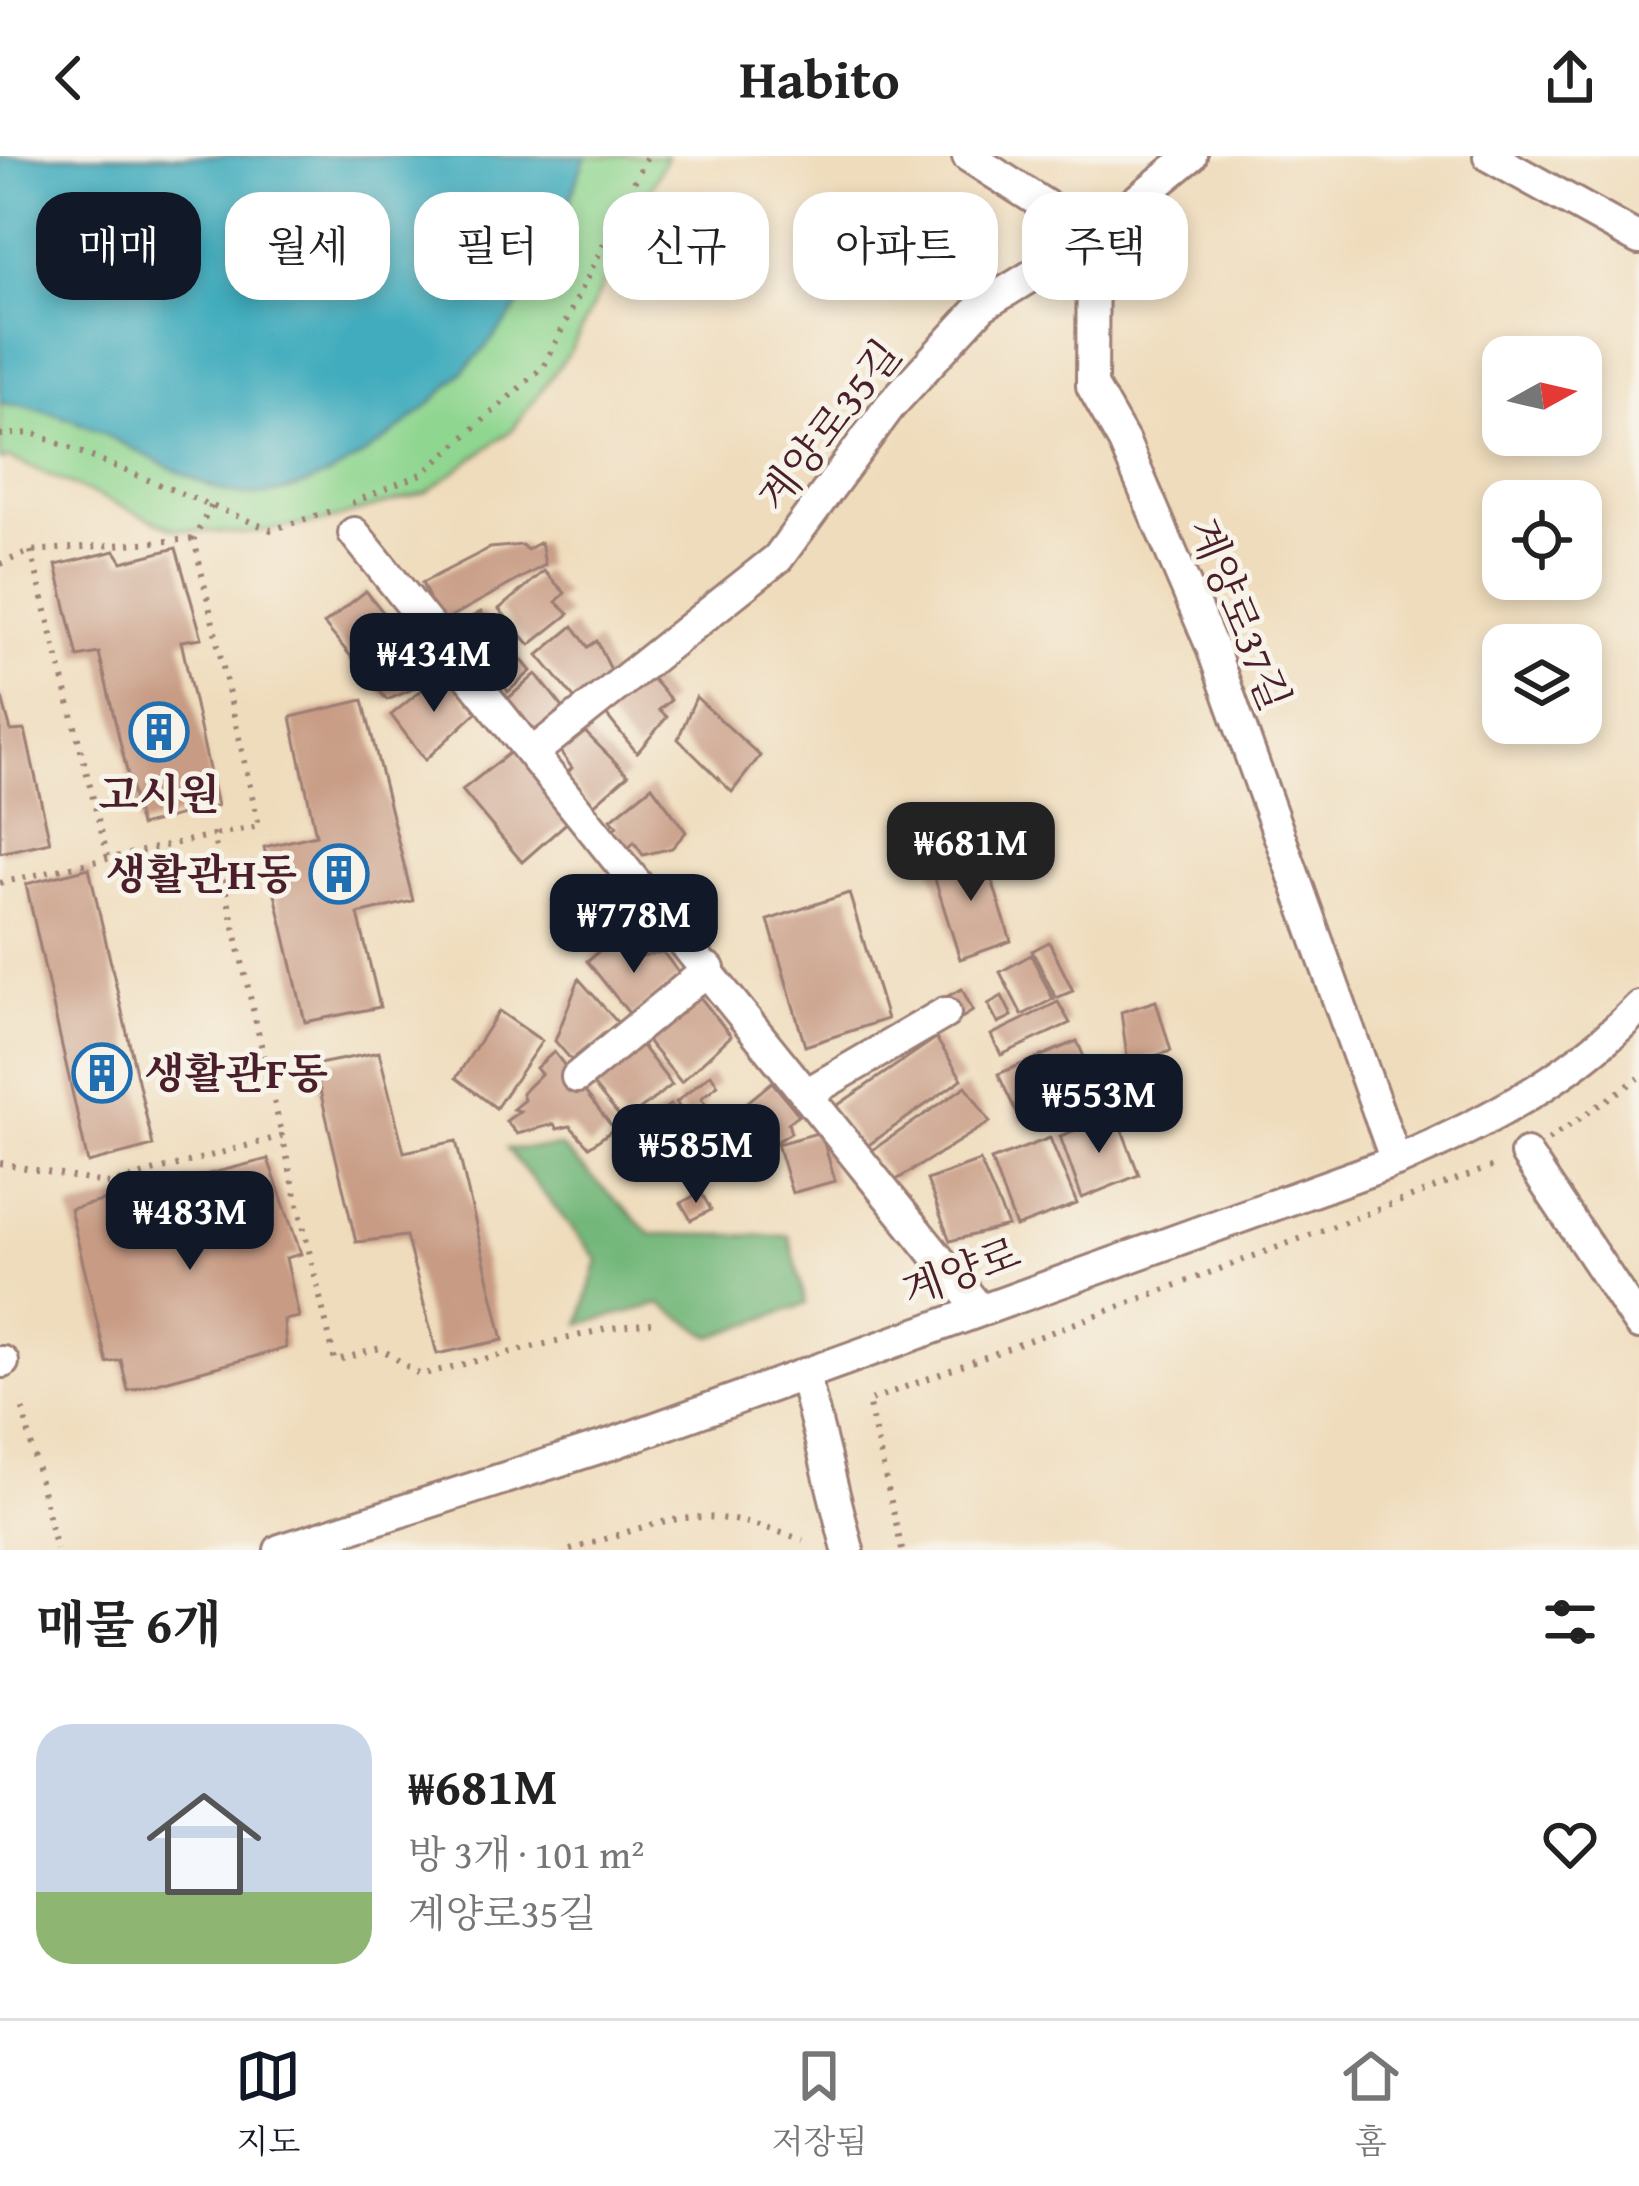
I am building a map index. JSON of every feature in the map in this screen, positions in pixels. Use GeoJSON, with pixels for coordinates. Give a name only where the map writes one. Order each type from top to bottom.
{"type":"FeatureCollection","features":[{"type":"Feature","properties":{"kind":"street"},"geometry":{"type":"LineString","coordinates":[[968,156],[1025,192]]}},
{"type":"Feature","properties":{"kind":"street","name":"계양로35길"},"geometry":{"type":"LineString","coordinates":[[1147,192],[1191,156]]}},
{"type":"Feature","properties":{"kind":"street"},"geometry":{"type":"LineString","coordinates":[[1489,156],[1639,239]]}},
{"type":"Feature","properties":{"kind":"street","name":"계양로35길"},"geometry":{"type":"LineString","coordinates":[[535,751],[778,558],[890,406],[982,306],[1022,281]]}},
{"type":"Feature","properties":{"kind":"street","name":"계양로37길"},"geometry":{"type":"LineString","coordinates":[[1093,300],[1092,386],[1124,442],[1211,645],[1396,1161]]}},
{"type":"Feature","properties":{"kind":"street"},"geometry":{"type":"LineString","coordinates":[[354,533],[535,751],[980,1309]]}},
{"type":"Feature","properties":{"kind":"street"},"geometry":{"type":"LineString","coordinates":[[577,1077],[709,969]]}},
{"type":"Feature","properties":{"kind":"street","name":"계양로"},"geometry":{"type":"LineString","coordinates":[[280,1550],[416,1511],[1396,1161],[1482,1122],[1546,1084],[1639,1007]]}},
{"type":"Feature","properties":{"kind":"street"},"geometry":{"type":"LineString","coordinates":[[808,1094],[945,1013]]}},
{"type":"Feature","properties":{"kind":"street"},"geometry":{"type":"LineString","coordinates":[[1526,1154],[1639,1324]]}},
{"type":"Feature","properties":{"kind":"street"},"geometry":{"type":"LineString","coordinates":[[804,1374],[848,1550]]}},
{"type":"Feature","properties":{"kind":"path"},"geometry":{"type":"LineString","coordinates":[[0,435],[33,433],[271,530],[424,473],[544,367],[647,156]]}},
{"type":"Feature","properties":{"kind":"path"},"geometry":{"type":"LineString","coordinates":[[0,883],[259,826],[194,538],[211,506]]}},
{"type":"Feature","properties":{"kind":"path"},"geometry":{"type":"LineString","coordinates":[[0,564],[31,551],[194,538]]}},
{"type":"Feature","properties":{"kind":"path"},"geometry":{"type":"LineString","coordinates":[[31,551],[108,859]]}},
{"type":"Feature","properties":{"kind":"path"},"geometry":{"type":"LineString","coordinates":[[213,835],[335,1361],[380,1348],[421,1375],[605,1329],[651,1323]]}},
{"type":"Feature","properties":{"kind":"path"},"geometry":{"type":"LineString","coordinates":[[902,1550],[868,1401],[1526,1154],[1639,1078]]}},
{"type":"Feature","properties":{"kind":"path"},"geometry":{"type":"LineString","coordinates":[[0,1162],[109,1184],[282,1136]]}},
{"type":"Feature","properties":{"kind":"path"},"geometry":{"type":"LineString","coordinates":[[23,1409],[56,1550]]}},
{"type":"Feature","properties":{"kind":"path"},"geometry":{"type":"LineString","coordinates":[[570,1550],[690,1513],[738,1517],[803,1540]]}},
{"type":"Feature","properties":{"kind":"green space"},"geometry":{"type":"Polygon","coordinates":[[[0,156],[667,156],[649,192],[603,192],[603,285],[571,350],[512,430],[427,492],[323,522],[242,534],[174,529],[10,458],[0,460],[0,156]]]}},
{"type":"Feature","properties":{"kind":"green space"},"geometry":{"type":"Polygon","coordinates":[[[561,1147],[651,1234],[789,1236],[806,1304],[712,1337],[661,1304],[580,1324],[598,1260],[507,1149],[561,1147]]]}},
{"type":"Feature","properties":{"kind":"water"},"geometry":{"type":"Polygon","coordinates":[[[0,156],[586,156],[573,192],[414,192],[414,300],[522,300],[484,349],[401,428],[354,461],[306,484],[260,495],[218,489],[86,426],[30,407],[0,403],[0,156]]]}},
{"type":"Feature","properties":{"kind":"building"},"geometry":{"type":"Polygon","coordinates":[[[541,542],[545,565],[438,624],[424,601],[429,598],[422,583],[490,548],[522,545],[527,550],[541,542]]]}},
{"type":"Feature","properties":{"kind":"building","name":"고시원"},"geometry":{"type":"Polygon","coordinates":[[[176,548],[202,638],[181,641],[217,806],[140,826],[99,653],[78,657],[56,565],[115,551],[122,562],[176,548]]]}},
{"type":"Feature","properties":{"kind":"building"},"geometry":{"type":"Polygon","coordinates":[[[544,571],[565,593],[556,602],[569,614],[530,645],[499,609],[544,571]]]}},
{"type":"Feature","properties":{"kind":"building"},"geometry":{"type":"Polygon","coordinates":[[[366,591],[423,662],[407,678],[413,689],[387,700],[324,624],[366,591]]]}},
{"type":"Feature","properties":{"kind":"building"},"geometry":{"type":"Polygon","coordinates":[[[481,612],[531,671],[508,692],[502,682],[495,688],[447,630],[481,612]]]}},
{"type":"Feature","properties":{"kind":"building"},"geometry":{"type":"Polygon","coordinates":[[[573,626],[588,647],[597,641],[614,676],[579,704],[538,655],[573,626]]]}},
{"type":"Feature","properties":{"kind":"building"},"geometry":{"type":"Polygon","coordinates":[[[445,671],[477,712],[425,760],[391,715],[445,671]]]}},
{"type":"Feature","properties":{"kind":"building"},"geometry":{"type":"Polygon","coordinates":[[[536,674],[569,715],[542,737],[528,735],[504,702],[536,674]]]}},
{"type":"Feature","properties":{"kind":"building"},"geometry":{"type":"Polygon","coordinates":[[[649,675],[671,700],[659,710],[667,717],[637,753],[604,712],[649,675]]]}},
{"type":"Feature","properties":{"kind":"building"},"geometry":{"type":"Polygon","coordinates":[[[0,691],[11,731],[25,730],[50,842],[0,853],[0,691]]]}},
{"type":"Feature","properties":{"kind":"building"},"geometry":{"type":"Polygon","coordinates":[[[696,697],[760,756],[732,792],[678,739],[696,697]]]}},
{"type":"Feature","properties":{"kind":"building","name":"생활관H동"},"geometry":{"type":"Polygon","coordinates":[[[363,700],[413,901],[358,914],[380,1007],[305,1022],[264,847],[316,835],[291,717],[363,700]]]}},
{"type":"Feature","properties":{"kind":"building"},"geometry":{"type":"Polygon","coordinates":[[[583,730],[628,775],[591,807],[565,776],[572,768],[560,751],[583,730]]]}},
{"type":"Feature","properties":{"kind":"building"},"geometry":{"type":"Polygon","coordinates":[[[516,748],[571,819],[522,862],[462,790],[516,748]]]}},
{"type":"Feature","properties":{"kind":"building"},"geometry":{"type":"Polygon","coordinates":[[[652,786],[686,832],[672,848],[643,855],[634,842],[627,850],[612,830],[617,826],[611,819],[652,786]]]}},
{"type":"Feature","properties":{"kind":"building"},"geometry":{"type":"Polygon","coordinates":[[[982,848],[1011,941],[960,959],[931,867],[982,848]]]}},
{"type":"Feature","properties":{"kind":"building","name":"생활관F동"},"geometry":{"type":"Polygon","coordinates":[[[89,868],[153,1146],[88,1163],[26,884],[89,868]]]}},
{"type":"Feature","properties":{"kind":"building"},"geometry":{"type":"Polygon","coordinates":[[[849,893],[887,1019],[805,1046],[768,920],[849,893]]]}},
{"type":"Feature","properties":{"kind":"building"},"geometry":{"type":"Polygon","coordinates":[[[612,940],[626,959],[663,952],[681,976],[632,1017],[587,961],[612,940]]]}},
{"type":"Feature","properties":{"kind":"building"},"geometry":{"type":"Polygon","coordinates":[[[1049,942],[1073,991],[1056,998],[1032,951],[1049,942]]]}},
{"type":"Feature","properties":{"kind":"building"},"geometry":{"type":"Polygon","coordinates":[[[1031,955],[1053,999],[1022,1015],[1000,972],[1031,955]]]}},
{"type":"Feature","properties":{"kind":"building"},"geometry":{"type":"Polygon","coordinates":[[[579,979],[618,1023],[573,1062],[555,1041],[579,979]]]}},
{"type":"Feature","properties":{"kind":"building"},"geometry":{"type":"Polygon","coordinates":[[[962,989],[973,1011],[955,1022],[942,999],[962,989]]]}},
{"type":"Feature","properties":{"kind":"building"},"geometry":{"type":"Polygon","coordinates":[[[696,992],[731,1036],[681,1082],[643,1036],[696,992]]]}},
{"type":"Feature","properties":{"kind":"building"},"geometry":{"type":"Polygon","coordinates":[[[1002,996],[1012,1016],[998,1023],[988,1004],[1002,996]]]}},
{"type":"Feature","properties":{"kind":"building"},"geometry":{"type":"Polygon","coordinates":[[[1156,1001],[1171,1051],[1128,1064],[1121,1012],[1156,1001]]]}},
{"type":"Feature","properties":{"kind":"building"},"geometry":{"type":"Polygon","coordinates":[[[1058,1002],[1070,1023],[1001,1055],[991,1035],[1058,1002]]]}},
{"type":"Feature","properties":{"kind":"building"},"geometry":{"type":"Polygon","coordinates":[[[499,1011],[542,1041],[496,1108],[456,1078],[499,1011]]]}},
{"type":"Feature","properties":{"kind":"building"},"geometry":{"type":"Polygon","coordinates":[[[936,1038],[962,1079],[863,1149],[835,1107],[936,1038]]]}},
{"type":"Feature","properties":{"kind":"building"},"geometry":{"type":"Polygon","coordinates":[[[638,1041],[672,1085],[624,1122],[590,1081],[638,1041]]]}},
{"type":"Feature","properties":{"kind":"building"},"geometry":{"type":"Polygon","coordinates":[[[1077,1041],[1098,1089],[1021,1122],[998,1074],[1077,1041]]]}},
{"type":"Feature","properties":{"kind":"building"},"geometry":{"type":"Polygon","coordinates":[[[379,1052],[404,1152],[456,1141],[503,1340],[437,1354],[406,1236],[356,1242],[314,1065],[379,1052]]]}},
{"type":"Feature","properties":{"kind":"building"},"geometry":{"type":"Polygon","coordinates":[[[554,1052],[614,1129],[589,1147],[570,1126],[557,1129],[554,1124],[517,1134],[506,1121],[520,1111],[513,1109],[541,1074],[536,1068],[554,1052]]]}},
{"type":"Feature","properties":{"kind":"building"},"geometry":{"type":"Polygon","coordinates":[[[711,1074],[718,1085],[701,1098],[706,1105],[687,1119],[676,1102],[711,1074]]]}},
{"type":"Feature","properties":{"kind":"building"},"geometry":{"type":"Polygon","coordinates":[[[772,1082],[799,1115],[788,1123],[791,1133],[769,1146],[744,1105],[772,1082]]]}},
{"type":"Feature","properties":{"kind":"building"},"geometry":{"type":"Polygon","coordinates":[[[966,1086],[990,1122],[893,1182],[871,1151],[966,1086]]]}},
{"type":"Feature","properties":{"kind":"building"},"geometry":{"type":"Polygon","coordinates":[[[671,1104],[683,1121],[660,1139],[648,1121],[671,1104]]]}},
{"type":"Feature","properties":{"kind":"building"},"geometry":{"type":"Polygon","coordinates":[[[1116,1114],[1139,1175],[1082,1198],[1060,1136],[1116,1114]]]}},
{"type":"Feature","properties":{"kind":"building"},"geometry":{"type":"Polygon","coordinates":[[[821,1132],[835,1181],[792,1193],[777,1144],[821,1132]]]}},
{"type":"Feature","properties":{"kind":"building"},"geometry":{"type":"Polygon","coordinates":[[[1050,1138],[1077,1204],[1016,1227],[991,1160],[1050,1138]]]}},
{"type":"Feature","properties":{"kind":"building"},"geometry":{"type":"Polygon","coordinates":[[[268,1159],[301,1254],[286,1258],[299,1317],[284,1320],[286,1348],[128,1391],[121,1360],[107,1363],[70,1209],[268,1159]]]}},
{"type":"Feature","properties":{"kind":"building"},"geometry":{"type":"Polygon","coordinates":[[[980,1161],[1008,1226],[950,1241],[927,1180],[980,1161]]]}},
{"type":"Feature","properties":{"kind":"building"},"geometry":{"type":"Polygon","coordinates":[[[701,1192],[711,1210],[691,1220],[681,1203],[701,1192]]]}},
{"type":"Feature","properties":{"kind":"place","name":"고시원"},"geometry":{"type":"Point","coordinates":[159,732]}},
{"type":"Feature","properties":{"kind":"place","name":"생활관H동"},"geometry":{"type":"Point","coordinates":[339,874]}},
{"type":"Feature","properties":{"kind":"place","name":"생활관F동"},"geometry":{"type":"Point","coordinates":[102,1073]}}]}
